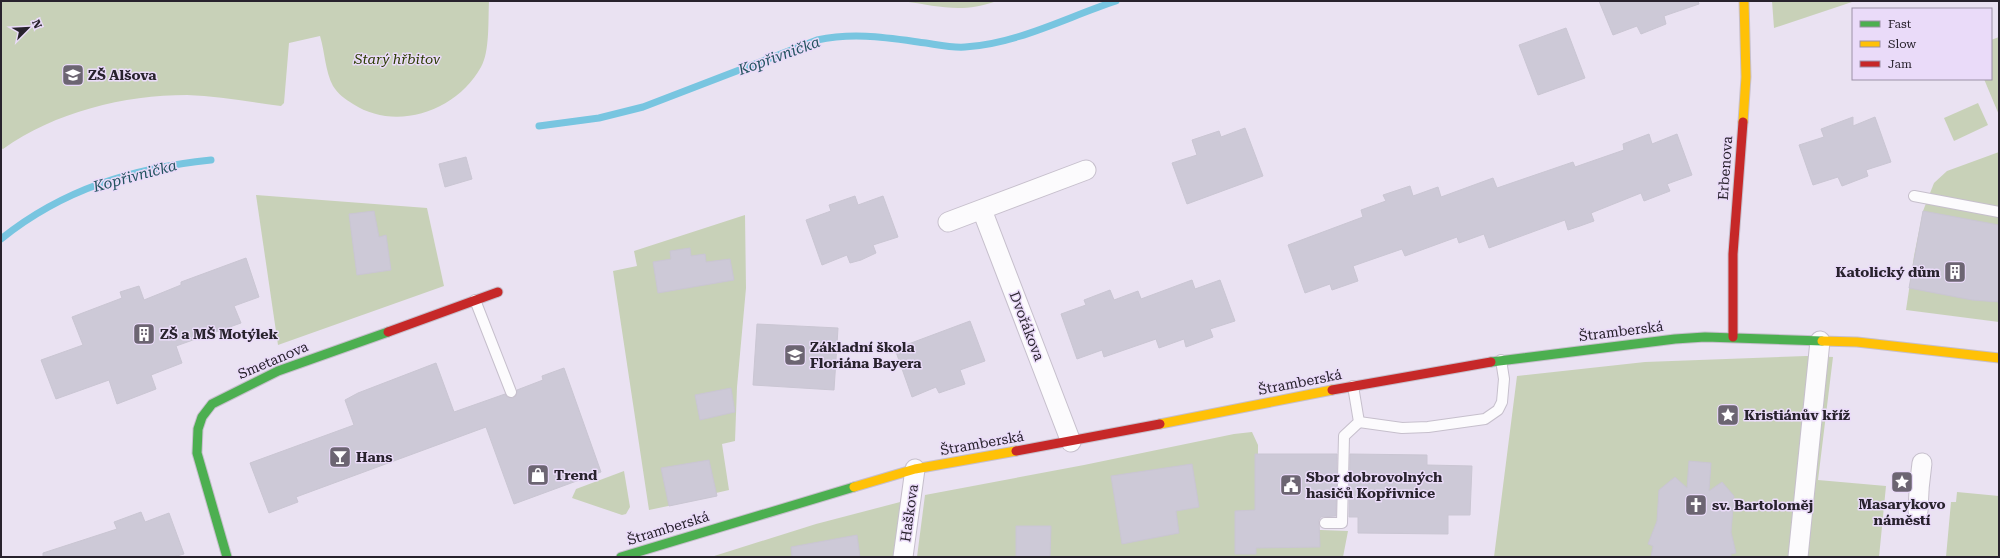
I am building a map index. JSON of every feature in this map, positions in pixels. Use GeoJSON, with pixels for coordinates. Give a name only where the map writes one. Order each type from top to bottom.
{"type":"FeatureCollection","features":[{"type":"Feature","properties":{"kind":"street","name":"Erbenova"},"geometry":{"type":"LineString","coordinates":[[1733,337],[1733,254],[1746,77],[1744,1]]}},
{"type":"Feature","properties":{"kind":"street"},"geometry":{"type":"LineString","coordinates":[[948,222],[1086,170]]}},
{"type":"Feature","properties":{"kind":"street","name":"Dvořákova"},"geometry":{"type":"LineString","coordinates":[[982,210],[1071,442]]}},
{"type":"Feature","properties":{"kind":"street","name":"Smetanova"},"geometry":{"type":"LineString","coordinates":[[227,557],[197,453],[198,429],[202,417],[212,404],[278,371],[498,292]]}},
{"type":"Feature","properties":{"kind":"street","name":"Štramberská"},"geometry":{"type":"LineString","coordinates":[[621,557],[915,469],[1071,442],[1353,386],[1501,360],[1675,339],[1733,337],[1820,342],[1857,342],[1999,358]]}},
{"type":"Feature","properties":{"kind":"street"},"geometry":{"type":"LineString","coordinates":[[1798,557],[1820,342]]}},
{"type":"Feature","properties":{"kind":"street"},"geometry":{"type":"LineString","coordinates":[[1918,511],[1922,463]]}},
{"type":"Feature","properties":{"kind":"street","name":"Haškova"},"geometry":{"type":"LineString","coordinates":[[903,557],[915,469]]}},
{"type":"Feature","properties":{"kind":"lane"},"geometry":{"type":"LineString","coordinates":[[1914,196],[1999,212]]}},
{"type":"Feature","properties":{"kind":"lane"},"geometry":{"type":"LineString","coordinates":[[475,300],[511,392]]}},
{"type":"Feature","properties":{"kind":"lane"},"geometry":{"type":"LineString","coordinates":[[1359,422],[1402,428],[1428,427],[1485,419],[1498,410],[1502,402],[1504,379],[1501,360]]}},
{"type":"Feature","properties":{"kind":"lane"},"geometry":{"type":"LineString","coordinates":[[1353,386],[1359,422]]}},
{"type":"Feature","properties":{"kind":"lane"},"geometry":{"type":"LineString","coordinates":[[1325,523],[1342,523],[1344,436],[1359,422]]}},
{"type":"Feature","properties":{"kind":"green space","name":"Starý hřbitov"},"geometry":{"type":"Polygon","coordinates":[[[1,1],[489,1],[488,35],[484,61],[470,82],[457,95],[441,105],[424,112],[406,116],[388,116],[370,112],[344,98],[335,89],[330,80],[320,36],[289,43],[284,103],[281,106],[187,95],[139,98],[91,108],[67,116],[23,136],[3,149],[1,148],[1,1]]]}},
{"type":"Feature","properties":{"kind":"green space"},"geometry":{"type":"Polygon","coordinates":[[[902,1],[997,1],[972,7],[950,8],[902,1]]]}},
{"type":"Feature","properties":{"kind":"green space"},"geometry":{"type":"Polygon","coordinates":[[[1772,1],[1855,1],[1774,28],[1772,1]]]}},
{"type":"Feature","properties":{"kind":"green space"},"geometry":{"type":"Polygon","coordinates":[[[1999,37],[1999,115],[1984,80],[1992,80],[1992,40],[1999,37]]]}},
{"type":"Feature","properties":{"kind":"green space"},"geometry":{"type":"Polygon","coordinates":[[[1978,103],[1988,125],[1954,141],[1944,118],[1978,103]]]}},
{"type":"Feature","properties":{"kind":"green space"},"geometry":{"type":"Polygon","coordinates":[[[1999,152],[1999,322],[1906,310],[1914,256],[1923,211],[1934,183],[1947,171],[1999,152]]]}},
{"type":"Feature","properties":{"kind":"green space"},"geometry":{"type":"Polygon","coordinates":[[[256,195],[427,208],[444,286],[278,345],[256,195]]]}},
{"type":"Feature","properties":{"kind":"green space"},"geometry":{"type":"Polygon","coordinates":[[[745,215],[746,288],[737,387],[735,441],[722,444],[729,490],[716,493],[716,496],[649,510],[613,271],[637,266],[634,251],[745,215]]]}},
{"type":"Feature","properties":{"kind":"green space"},"geometry":{"type":"Polygon","coordinates":[[[1806,356],[1833,357],[1818,480],[1886,486],[1879,557],[1494,557],[1517,376],[1645,362],[1806,356]]]}},
{"type":"Feature","properties":{"kind":"green space"},"geometry":{"type":"Polygon","coordinates":[[[1252,432],[1258,445],[1258,454],[1255,454],[1255,516],[1258,531],[1348,531],[1343,557],[917,557],[925,495],[1084,465],[1234,434],[1252,432]]]}},
{"type":"Feature","properties":{"kind":"green space"},"geometry":{"type":"Polygon","coordinates":[[[624,471],[630,507],[626,514],[622,515],[572,498],[576,489],[624,471]]]}},
{"type":"Feature","properties":{"kind":"green space"},"geometry":{"type":"Polygon","coordinates":[[[1957,492],[1999,496],[1999,557],[1946,557],[1951,502],[1956,502],[1957,492]]]}},
{"type":"Feature","properties":{"kind":"green space"},"geometry":{"type":"Polygon","coordinates":[[[904,501],[894,557],[711,557],[816,524],[904,501]]]}},
{"type":"Feature","properties":{"kind":"building"},"geometry":{"type":"Polygon","coordinates":[[[1599,1],[1698,1],[1699,4],[1664,16],[1666,24],[1641,34],[1637,26],[1613,35],[1599,1]]]}},
{"type":"Feature","properties":{"kind":"building"},"geometry":{"type":"Polygon","coordinates":[[[1566,28],[1585,78],[1538,95],[1519,45],[1566,28]]]}},
{"type":"Feature","properties":{"kind":"building"},"geometry":{"type":"Polygon","coordinates":[[[1853,117],[1853,126],[1875,117],[1891,162],[1866,170],[1868,176],[1842,186],[1838,177],[1813,185],[1799,145],[1824,137],[1821,129],[1853,117]]]}},
{"type":"Feature","properties":{"kind":"building"},"geometry":{"type":"Polygon","coordinates":[[[1245,128],[1263,176],[1187,204],[1172,163],[1197,155],[1192,140],[1219,131],[1221,137],[1245,128]]]}},
{"type":"Feature","properties":{"kind":"building"},"geometry":{"type":"Polygon","coordinates":[[[1649,134],[1652,144],[1677,134],[1692,175],[1667,184],[1670,191],[1644,201],[1641,193],[1591,213],[1594,221],[1568,230],[1565,220],[1489,248],[1484,234],[1459,243],[1457,237],[1405,256],[1402,249],[1353,266],[1358,281],[1332,290],[1330,284],[1305,293],[1288,245],[1363,217],[1361,210],[1386,201],[1383,195],[1410,186],[1413,196],[1438,187],[1441,197],[1493,178],[1497,188],[1573,162],[1575,167],[1624,150],[1623,144],[1649,134]]]}},
{"type":"Feature","properties":{"kind":"building"},"geometry":{"type":"Polygon","coordinates":[[[466,157],[472,179],[445,187],[439,164],[466,157]]]}},
{"type":"Feature","properties":{"kind":"building"},"geometry":{"type":"Polygon","coordinates":[[[855,196],[858,205],[883,196],[898,237],[873,245],[876,253],[861,260],[850,263],[847,255],[822,265],[806,220],[831,211],[829,205],[855,196]]]}},
{"type":"Feature","properties":{"kind":"building"},"geometry":{"type":"Polygon","coordinates":[[[374,211],[379,237],[386,235],[391,270],[357,275],[349,214],[374,211]]]}},
{"type":"Feature","properties":{"kind":"building","name":"Katolický dům"},"geometry":{"type":"Polygon","coordinates":[[[1923,211],[1999,225],[1999,302],[1972,300],[1909,288],[1923,211]]]}},
{"type":"Feature","properties":{"kind":"building"},"geometry":{"type":"Polygon","coordinates":[[[690,248],[691,256],[705,254],[706,262],[730,259],[734,280],[658,293],[653,262],[671,259],[670,251],[690,248]]]}},
{"type":"Feature","properties":{"kind":"building","name":"ZŠ a MŠ Motýlek"},"geometry":{"type":"Polygon","coordinates":[[[246,258],[259,297],[234,306],[241,323],[176,346],[182,363],[151,375],[156,389],[117,404],[109,380],[56,399],[41,360],[83,345],[72,317],[122,298],[120,292],[139,286],[144,300],[181,285],[181,282],[246,258]]]}},
{"type":"Feature","properties":{"kind":"building"},"geometry":{"type":"Polygon","coordinates":[[[1192,280],[1195,289],[1220,280],[1235,321],[1210,329],[1213,337],[1186,347],[1184,339],[1159,348],[1156,339],[1104,357],[1102,350],[1077,359],[1061,314],[1086,305],[1084,300],[1110,290],[1114,300],[1138,291],[1141,299],[1192,280]]]}},
{"type":"Feature","properties":{"kind":"building"},"geometry":{"type":"Polygon","coordinates":[[[970,321],[985,361],[960,370],[965,384],[939,393],[936,387],[912,397],[895,349],[970,321]]]}},
{"type":"Feature","properties":{"kind":"building","name":"Základní škola Floriána Bayera"},"geometry":{"type":"Polygon","coordinates":[[[757,324],[838,328],[834,390],[753,385],[757,324]]]}},
{"type":"Feature","properties":{"kind":"building"},"geometry":{"type":"Polygon","coordinates":[[[436,363],[454,412],[505,394],[507,397],[513,398],[516,396],[517,390],[543,380],[542,376],[564,368],[601,472],[514,504],[486,427],[296,497],[298,502],[269,513],[250,463],[354,425],[345,400],[358,393],[436,363]]]}},
{"type":"Feature","properties":{"kind":"building"},"geometry":{"type":"Polygon","coordinates":[[[731,388],[735,412],[700,420],[695,395],[731,388]]]}},
{"type":"Feature","properties":{"kind":"building"},"geometry":{"type":"Polygon","coordinates":[[[1255,454],[1337,454],[1336,516],[1321,517],[1319,520],[1320,547],[1256,548],[1256,554],[1235,554],[1235,511],[1255,510],[1255,454]]]}},
{"type":"Feature","properties":{"kind":"building"},"geometry":{"type":"Polygon","coordinates":[[[1350,454],[1427,455],[1427,465],[1472,466],[1470,515],[1448,515],[1448,534],[1358,533],[1358,517],[1349,517],[1350,454]]]}},
{"type":"Feature","properties":{"kind":"building"},"geometry":{"type":"Polygon","coordinates":[[[709,460],[717,496],[669,506],[661,468],[709,460]]]}},
{"type":"Feature","properties":{"kind":"building","name":"sv. Bartoloměj"},"geometry":{"type":"Polygon","coordinates":[[[1689,461],[1711,463],[1709,491],[1722,482],[1734,496],[1731,532],[1736,553],[1731,554],[1731,557],[1651,557],[1653,546],[1648,544],[1657,521],[1659,490],[1675,477],[1687,488],[1689,461]]]}},
{"type":"Feature","properties":{"kind":"building"},"geometry":{"type":"Polygon","coordinates":[[[1192,464],[1199,507],[1176,511],[1179,533],[1122,544],[1111,476],[1192,464]]]}},
{"type":"Feature","properties":{"kind":"building"},"geometry":{"type":"Polygon","coordinates":[[[141,512],[145,522],[169,513],[184,554],[173,557],[43,557],[43,553],[117,529],[114,522],[141,512]]]}},
{"type":"Feature","properties":{"kind":"building"},"geometry":{"type":"Polygon","coordinates":[[[1016,526],[1051,526],[1050,557],[1016,557],[1016,526]]]}},
{"type":"Feature","properties":{"kind":"building"},"geometry":{"type":"Polygon","coordinates":[[[857,535],[860,557],[792,557],[791,547],[857,535]]]}},
{"type":"Feature","properties":{"kind":"waterway","name":"Kopřivnička"},"geometry":{"type":"LineString","coordinates":[[539,126],[599,118],[643,107],[817,40],[845,36],[858,36],[956,47],[984,45],[1004,41],[1042,29],[1116,1]]}},
{"type":"Feature","properties":{"kind":"waterway","name":"Kopřivnička"},"geometry":{"type":"LineString","coordinates":[[1,239],[49,207],[74,194],[100,184],[127,175],[154,169],[211,160]]}},
{"type":"Feature","properties":{"kind":"traffic: fast"},"geometry":{"type":"LineString","coordinates":[[227,557],[197,453],[198,429],[202,417],[212,404],[278,371],[388,332]]}},
{"type":"Feature","properties":{"kind":"traffic: fast"},"geometry":{"type":"LineString","coordinates":[[1491,362],[1675,339],[1705,337],[1822,341]]}},
{"type":"Feature","properties":{"kind":"traffic: fast"},"geometry":{"type":"LineString","coordinates":[[621,557],[854,487]]}},
{"type":"Feature","properties":{"kind":"traffic: slow"},"geometry":{"type":"LineString","coordinates":[[1743,122],[1746,77],[1744,1]]}},
{"type":"Feature","properties":{"kind":"traffic: slow"},"geometry":{"type":"LineString","coordinates":[[1822,341],[1857,342],[1999,358]]}},
{"type":"Feature","properties":{"kind":"traffic: slow"},"geometry":{"type":"LineString","coordinates":[[1160,424],[1332,390]]}},
{"type":"Feature","properties":{"kind":"traffic: slow"},"geometry":{"type":"LineString","coordinates":[[854,487],[915,469],[1016,451]]}},
{"type":"Feature","properties":{"kind":"traffic: jam"},"geometry":{"type":"LineString","coordinates":[[1733,337],[1733,254],[1743,122]]}},
{"type":"Feature","properties":{"kind":"traffic: jam"},"geometry":{"type":"LineString","coordinates":[[388,332],[498,292]]}},
{"type":"Feature","properties":{"kind":"traffic: jam"},"geometry":{"type":"LineString","coordinates":[[1332,390],[1491,362]]}},
{"type":"Feature","properties":{"kind":"traffic: jam"},"geometry":{"type":"LineString","coordinates":[[1016,451],[1160,424]]}},
{"type":"Feature","properties":{"kind":"place","name":"ZŠ Alšova"},"geometry":{"type":"Point","coordinates":[73,75]}},
{"type":"Feature","properties":{"kind":"place","name":"Katolický dům"},"geometry":{"type":"Point","coordinates":[1955,272]}},
{"type":"Feature","properties":{"kind":"place","name":"ZŠ a MŠ Motýlek"},"geometry":{"type":"Point","coordinates":[144,334]}},
{"type":"Feature","properties":{"kind":"place","name":"Základní škola Floriána Bayera"},"geometry":{"type":"Point","coordinates":[795,355]}},
{"type":"Feature","properties":{"kind":"place","name":"Kristiánův kříž"},"geometry":{"type":"Point","coordinates":[1728,415]}},
{"type":"Feature","properties":{"kind":"place","name":"Hans"},"geometry":{"type":"Point","coordinates":[340,457]}},
{"type":"Feature","properties":{"kind":"place","name":"Trend"},"geometry":{"type":"Point","coordinates":[538,475]}},
{"type":"Feature","properties":{"kind":"place","name":"Masarykovo náměstí"},"geometry":{"type":"Point","coordinates":[1902,482]}},
{"type":"Feature","properties":{"kind":"place","name":"Sbor dobrovolných hasičů Kopřivnice"},"geometry":{"type":"Point","coordinates":[1291,485]}},
{"type":"Feature","properties":{"kind":"place","name":"sv. Bartoloměj"},"geometry":{"type":"Point","coordinates":[1696,505]}}]}
